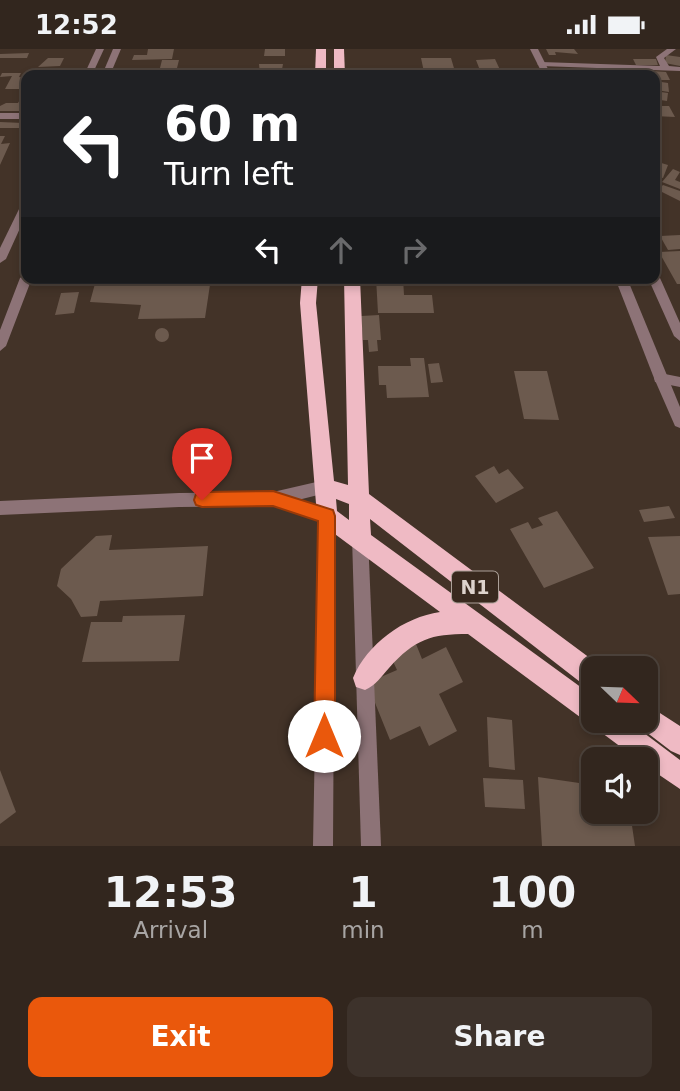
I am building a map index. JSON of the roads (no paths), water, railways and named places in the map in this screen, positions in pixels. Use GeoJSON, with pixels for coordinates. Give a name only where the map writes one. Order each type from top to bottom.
{"type":"FeatureCollection","features":[{"type":"Feature","properties":{"kind":"highway"},"geometry":{"type":"LineString","coordinates":[[321,49],[321,70]]}},
{"type":"Feature","properties":{"kind":"highway"},"geometry":{"type":"LineString","coordinates":[[339,49],[340,70]]}},
{"type":"Feature","properties":{"kind":"highway"},"geometry":{"type":"LineString","coordinates":[[310,284],[308,303],[327,516]]}},
{"type":"Feature","properties":{"kind":"highway"},"geometry":{"type":"LineString","coordinates":[[352,284],[360,537]]}},
{"type":"Feature","properties":{"kind":"highway","name":"N1"},"geometry":{"type":"LineString","coordinates":[[325,487],[357,497],[581,667]]}},
{"type":"Feature","properties":{"kind":"highway","name":"N1"},"geometry":{"type":"LineString","coordinates":[[327,516],[360,537],[581,702]]}},
{"type":"Feature","properties":{"kind":"highway"},"geometry":{"type":"LineString","coordinates":[[365,678],[394,642],[414,629],[434,623],[473,622]]}},
{"type":"Feature","properties":{"kind":"highway"},"geometry":{"type":"LineString","coordinates":[[658,726],[680,743]]}},
{"type":"Feature","properties":{"kind":"highway"},"geometry":{"type":"LineString","coordinates":[[623,733],[680,776]]}},
{"type":"Feature","properties":{"kind":"street"},"geometry":{"type":"LineString","coordinates":[[90,70],[100,49]]}},
{"type":"Feature","properties":{"kind":"street"},"geometry":{"type":"LineString","coordinates":[[108,70],[117,49]]}},
{"type":"Feature","properties":{"kind":"street"},"geometry":{"type":"LineString","coordinates":[[534,49],[544,70]]}},
{"type":"Feature","properties":{"kind":"street"},"geometry":{"type":"LineString","coordinates":[[665,67],[660,57],[671,49]]}},
{"type":"Feature","properties":{"kind":"street"},"geometry":{"type":"LineString","coordinates":[[541,64],[680,69]]}},
{"type":"Feature","properties":{"kind":"street"},"geometry":{"type":"LineString","coordinates":[[0,116],[21,116]]}},
{"type":"Feature","properties":{"kind":"street"},"geometry":{"type":"LineString","coordinates":[[0,259],[21,215]]}},
{"type":"Feature","properties":{"kind":"street"},"geometry":{"type":"LineString","coordinates":[[0,346],[24,284]]}},
{"type":"Feature","properties":{"kind":"street"},"geometry":{"type":"LineString","coordinates":[[623,284],[660,379],[680,422]]}},
{"type":"Feature","properties":{"kind":"street"},"geometry":{"type":"LineString","coordinates":[[657,284],[680,336]]}},
{"type":"Feature","properties":{"kind":"street"},"geometry":{"type":"LineString","coordinates":[[660,379],[680,382]]}},
{"type":"Feature","properties":{"kind":"street"},"geometry":{"type":"LineString","coordinates":[[0,508],[273,499],[325,487]]}},
{"type":"Feature","properties":{"kind":"street"},"geometry":{"type":"LineString","coordinates":[[273,499],[327,516],[323,846]]}},
{"type":"Feature","properties":{"kind":"street"},"geometry":{"type":"LineString","coordinates":[[360,537],[371,846]]}}]}
